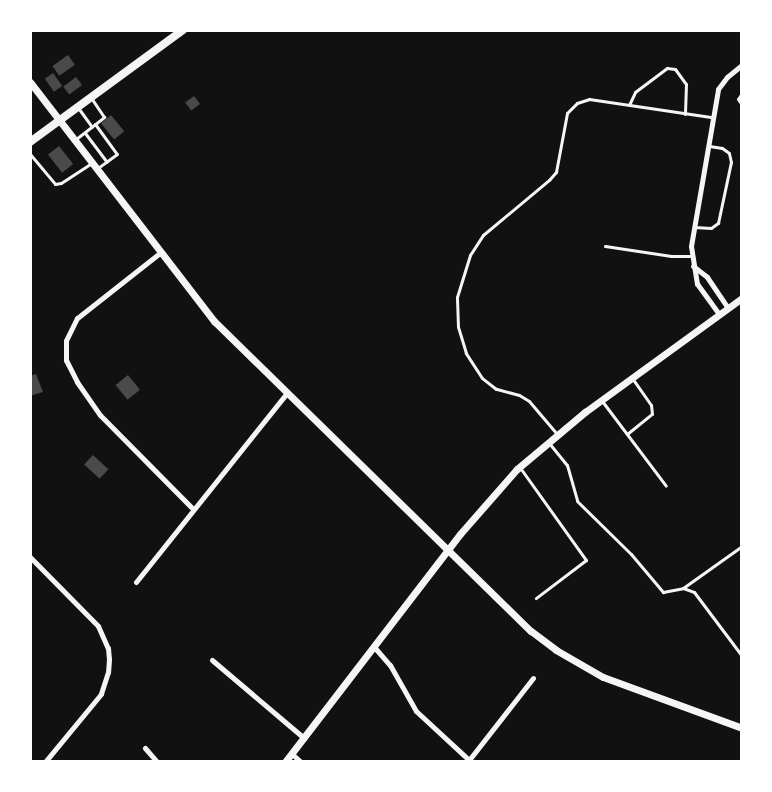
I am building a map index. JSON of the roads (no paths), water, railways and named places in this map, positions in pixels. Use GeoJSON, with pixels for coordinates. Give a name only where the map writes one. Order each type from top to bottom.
{"type":"FeatureCollection","features":[{"type":"Feature","properties":{"kind":"main road"},"geometry":{"type":"LineString","coordinates":[[30,142],[183,30]]}},
{"type":"Feature","properties":{"kind":"street"},"geometry":{"type":"LineString","coordinates":[[719,314],[698,284],[691,256],[711,117],[720,84],[742,65]]}},
{"type":"Feature","properties":{"kind":"street"},"geometry":{"type":"LineString","coordinates":[[30,82],[214,321],[286,394],[531,631],[584,668],[620,684],[742,728]]}},
{"type":"Feature","properties":{"kind":"street"},"geometry":{"type":"LineString","coordinates":[[161,252],[77,318],[66,341],[66,360],[76,382],[100,415],[194,509]]}},
{"type":"Feature","properties":{"kind":"street"},"geometry":{"type":"LineString","coordinates":[[693,266],[706,277],[728,308]]}},
{"type":"Feature","properties":{"kind":"street"},"geometry":{"type":"LineString","coordinates":[[285,762],[489,499],[519,467],[601,400],[742,298]]}},
{"type":"Feature","properties":{"kind":"street"},"geometry":{"type":"LineString","coordinates":[[136,582],[286,394]]}},
{"type":"Feature","properties":{"kind":"street"},"geometry":{"type":"LineString","coordinates":[[30,557],[98,626],[108,648],[109,660],[101,694],[45,762]]}},
{"type":"Feature","properties":{"kind":"street"},"geometry":{"type":"LineString","coordinates":[[375,648],[390,664],[416,711],[470,761],[532,678]]}},
{"type":"Feature","properties":{"kind":"street"},"geometry":{"type":"LineString","coordinates":[[212,660],[304,738]]}},
{"type":"Feature","properties":{"kind":"street"},"geometry":{"type":"LineString","coordinates":[[145,748],[158,762]]}},
{"type":"Feature","properties":{"kind":"street"},"geometry":{"type":"LineString","coordinates":[[292,754],[301,762]]}},
{"type":"Feature","properties":{"kind":"lane"},"geometry":{"type":"LineString","coordinates":[[629,105],[635,92],[667,68],[675,69],[686,84],[686,114]]}},
{"type":"Feature","properties":{"kind":"lane"},"geometry":{"type":"LineString","coordinates":[[742,93],[738,99],[742,105]]}},
{"type":"Feature","properties":{"kind":"lane"},"geometry":{"type":"LineString","coordinates":[[76,140],[104,117],[90,97]]}},
{"type":"Feature","properties":{"kind":"lane"},"geometry":{"type":"LineString","coordinates":[[557,434],[529,401],[519,395],[496,389],[482,378],[466,353],[458,327],[457,297],[470,255],[483,235],[556,172],[567,113],[572,106],[589,99],[711,117]]}},
{"type":"Feature","properties":{"kind":"lane"},"geometry":{"type":"LineString","coordinates":[[30,154],[55,184],[107,162],[117,154],[77,106]]}},
{"type":"Feature","properties":{"kind":"lane"},"geometry":{"type":"LineString","coordinates":[[85,133],[107,162]]}},
{"type":"Feature","properties":{"kind":"lane"},"geometry":{"type":"LineString","coordinates":[[694,227],[711,228],[718,224],[731,162],[729,153],[722,148],[707,146]]}},
{"type":"Feature","properties":{"kind":"lane"},"geometry":{"type":"LineString","coordinates":[[605,246],[671,256],[691,256]]}},
{"type":"Feature","properties":{"kind":"lane"},"geometry":{"type":"LineString","coordinates":[[627,434],[652,414],[651,405],[632,378]]}},
{"type":"Feature","properties":{"kind":"lane"},"geometry":{"type":"LineString","coordinates":[[601,400],[666,486]]}},
{"type":"Feature","properties":{"kind":"lane"},"geometry":{"type":"LineString","coordinates":[[548,442],[567,465],[577,501],[592,519],[631,554],[663,592],[683,588],[742,546]]}},
{"type":"Feature","properties":{"kind":"lane"},"geometry":{"type":"LineString","coordinates":[[519,467],[586,560],[536,598]]}},
{"type":"Feature","properties":{"kind":"lane"},"geometry":{"type":"LineString","coordinates":[[683,588],[694,592],[742,656]]}}]}
